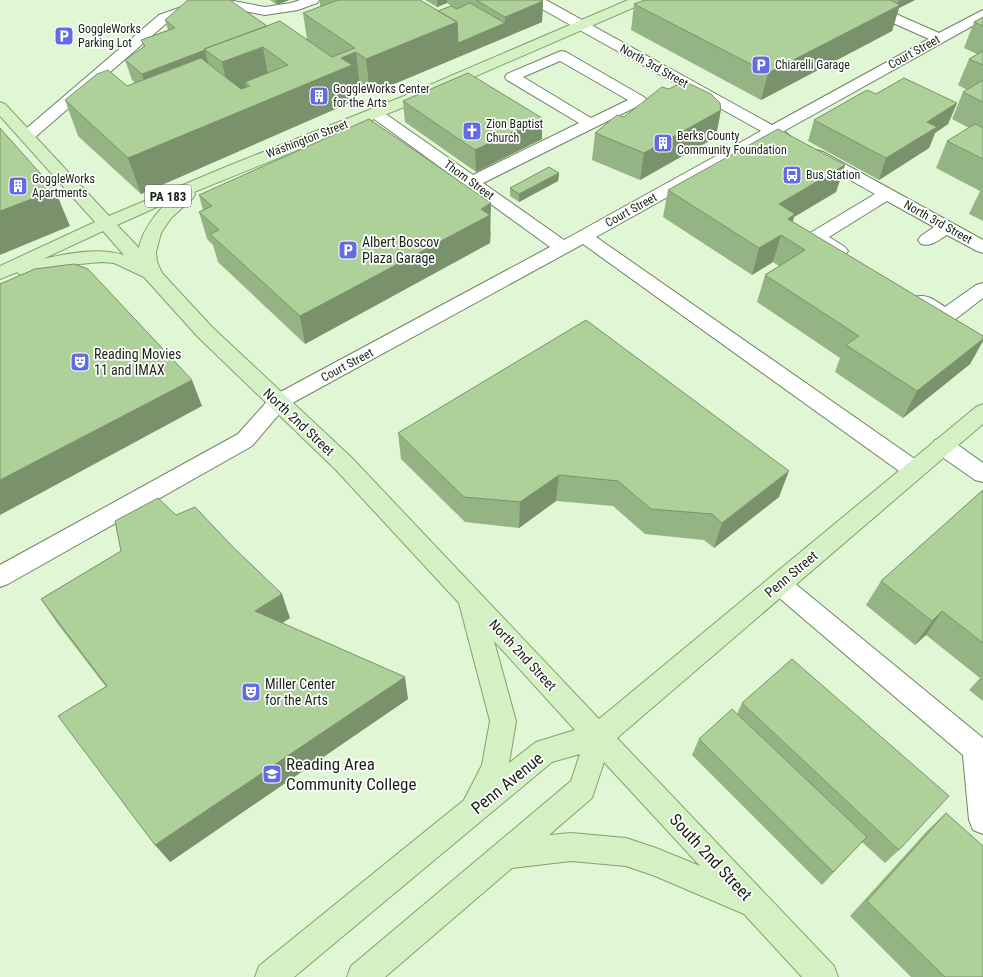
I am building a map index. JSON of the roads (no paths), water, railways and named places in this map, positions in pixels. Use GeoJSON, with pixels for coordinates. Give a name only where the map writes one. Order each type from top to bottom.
{"type":"FeatureCollection","features":[{"type":"Feature","properties":{"kind":"main road","name":"Washington Street"},"geometry":{"type":"LineString","coordinates":[[0,273],[104,222],[375,113],[639,0]]}},
{"type":"Feature","properties":{"kind":"main road","name":"North 2nd Street"},"geometry":{"type":"LineString","coordinates":[[0,107],[205,332],[344,464],[599,736]]}},
{"type":"Feature","properties":{"kind":"main road"},"geometry":{"type":"LineString","coordinates":[[155,276],[147,261],[147,246],[154,230],[168,209],[186,194],[231,170]]}},
{"type":"Feature","properties":{"kind":"main road"},"geometry":{"type":"LineString","coordinates":[[0,278],[32,268],[60,262],[85,258],[110,257],[133,264],[155,276]]}},
{"type":"Feature","properties":{"kind":"main road","name":"Penn Street"},"geometry":{"type":"LineString","coordinates":[[599,736],[983,412]]}},
{"type":"Feature","properties":{"kind":"main road"},"geometry":{"type":"LineString","coordinates":[[469,597],[503,721],[495,768],[473,810]]}},
{"type":"Feature","properties":{"kind":"main road"},"geometry":{"type":"LineString","coordinates":[[362,977],[582,789],[599,736]]}},
{"type":"Feature","properties":{"kind":"main road","name":"Penn Avenue"},"geometry":{"type":"LineString","coordinates":[[270,977],[545,751],[599,736]]}},
{"type":"Feature","properties":{"kind":"main road","name":"South 2nd Street"},"geometry":{"type":"LineString","coordinates":[[599,736],[823,977]]}},
{"type":"Feature","properties":{"kind":"main road"},"geometry":{"type":"LineString","coordinates":[[506,854],[571,847],[626,852],[656,862],[752,902]]}},
{"type":"Feature","properties":{"kind":"street"},"geometry":{"type":"LineString","coordinates":[[26,136],[164,18],[205,3],[223,3],[265,11],[293,7],[312,0]]}},
{"type":"Feature","properties":{"kind":"street","name":"North 3rd Street"},"geometry":{"type":"LineString","coordinates":[[536,0],[983,247]]}},
{"type":"Feature","properties":{"kind":"street"},"geometry":{"type":"LineString","coordinates":[[853,0],[939,38]]}},
{"type":"Feature","properties":{"kind":"street","name":"Court Street"},"geometry":{"type":"LineString","coordinates":[[278,402],[563,248],[983,14]]}},
{"type":"Feature","properties":{"kind":"street"},"geometry":{"type":"LineString","coordinates":[[472,182],[639,100],[561,55],[512,76]]}},
{"type":"Feature","properties":{"kind":"street"},"geometry":{"type":"LineString","coordinates":[[491,64],[592,124]]}},
{"type":"Feature","properties":{"kind":"street","name":"Thorn Street"},"geometry":{"type":"LineString","coordinates":[[375,113],[563,248]]}},
{"type":"Feature","properties":{"kind":"street"},"geometry":{"type":"LineString","coordinates":[[853,260],[816,237],[887,194]]}},
{"type":"Feature","properties":{"kind":"street"},"geometry":{"type":"LineString","coordinates":[[927,240],[947,227]]}},
{"type":"Feature","properties":{"kind":"street"},"geometry":{"type":"LineString","coordinates":[[583,236],[914,470]]}},
{"type":"Feature","properties":{"kind":"street"},"geometry":{"type":"LineString","coordinates":[[905,291],[946,316],[983,289]]}},
{"type":"Feature","properties":{"kind":"street"},"geometry":{"type":"LineString","coordinates":[[0,577],[245,440],[278,402]]}},
{"type":"Feature","properties":{"kind":"street"},"geometry":{"type":"LineString","coordinates":[[943,446],[983,474]]}},
{"type":"Feature","properties":{"kind":"street"},"geometry":{"type":"LineString","coordinates":[[779,584],[980,751],[983,820]]}},
{"type":"Feature","properties":{"kind":"place","name":"GoggleWorks Parking Lot"},"geometry":{"type":"Point","coordinates":[64,36]}},
{"type":"Feature","properties":{"kind":"place","name":"Chiarelli Garage"},"geometry":{"type":"Point","coordinates":[761,65]}},
{"type":"Feature","properties":{"kind":"place","name":"GoggleWorks Center for the Arts"},"geometry":{"type":"Point","coordinates":[319,96]}},
{"type":"Feature","properties":{"kind":"place","name":"Zion Baptist Church"},"geometry":{"type":"Point","coordinates":[472,131]}},
{"type":"Feature","properties":{"kind":"place","name":"Berks County Community Foundation"},"geometry":{"type":"Point","coordinates":[663,143]}},
{"type":"Feature","properties":{"kind":"place","name":"Bus Station"},"geometry":{"type":"Point","coordinates":[792,175]}},
{"type":"Feature","properties":{"kind":"place","name":"GoggleWorks Apartments"},"geometry":{"type":"Point","coordinates":[18,186]}},
{"type":"Feature","properties":{"kind":"place","name":"Albert Boscov Plaza Garage"},"geometry":{"type":"Point","coordinates":[348,250]}},
{"type":"Feature","properties":{"kind":"place","name":"Reading Movies 11 and IMAX"},"geometry":{"type":"Point","coordinates":[80,362]}},
{"type":"Feature","properties":{"kind":"place","name":"Miller Center for the Arts"},"geometry":{"type":"Point","coordinates":[251,692]}},
{"type":"Feature","properties":{"kind":"place","name":"Reading Area Community College"},"geometry":{"type":"Point","coordinates":[272,774]}}]}
